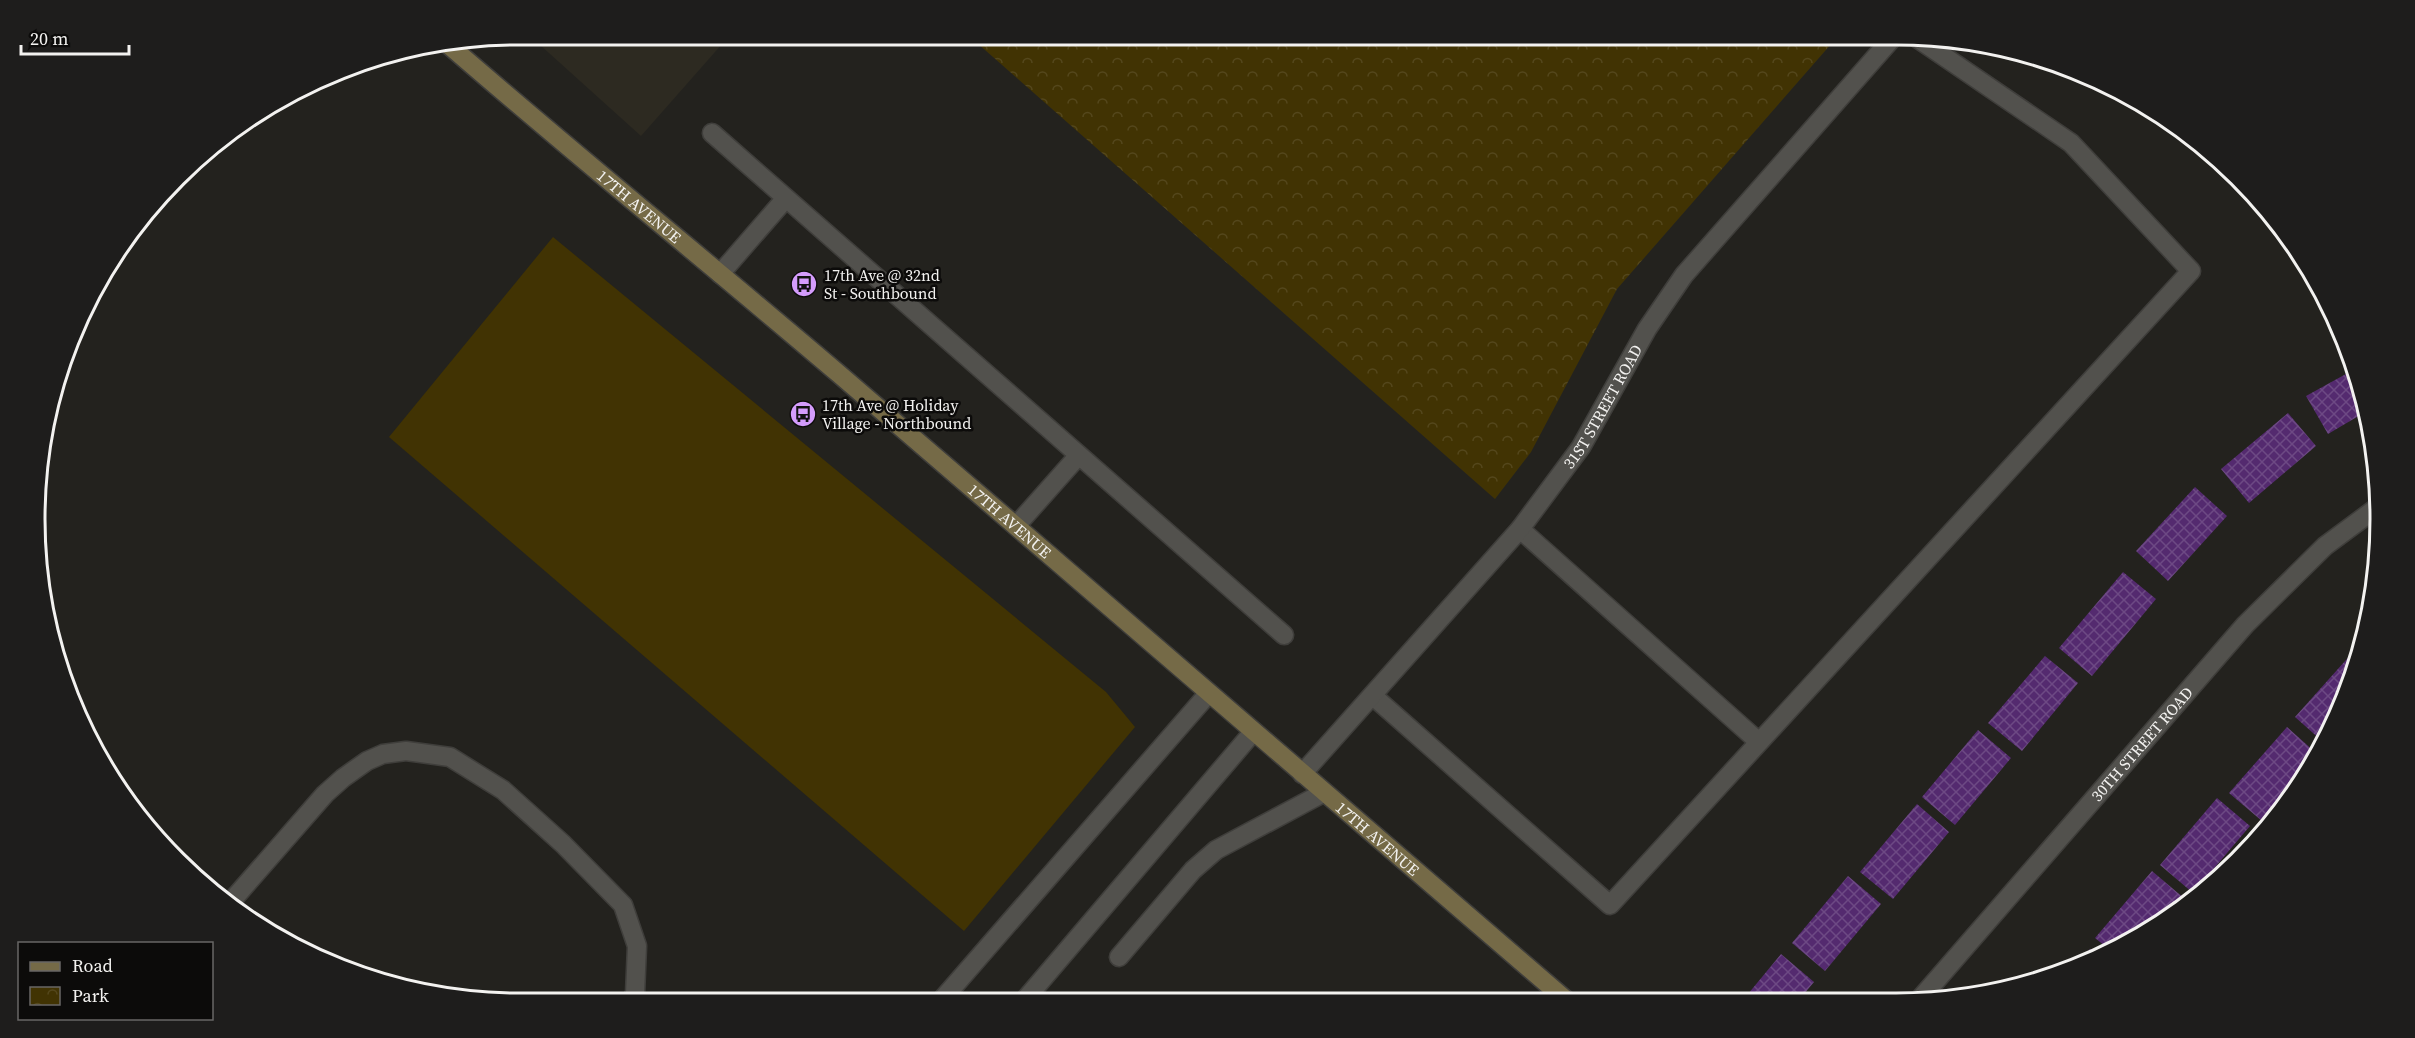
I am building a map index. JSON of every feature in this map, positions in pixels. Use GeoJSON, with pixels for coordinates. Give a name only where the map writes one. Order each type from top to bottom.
{"type":"FeatureCollection","features":[{"type":"Feature","properties":{"kind":"main road","name":"17TH AVENUE"},"geometry":{"type":"LineString","coordinates":[[454,49],[573,153],[720,274],[1016,526],[1208,694],[1558,993]]}},
{"type":"Feature","properties":{"kind":"street","name":"31ST STREET ROAD"},"geometry":{"type":"LineString","coordinates":[[1302,774],[1520,529],[1581,447],[1647,329],[1684,275],[1885,45]]}},
{"type":"Feature","properties":{"kind":"street"},"geometry":{"type":"LineString","coordinates":[[1373,696],[1610,905],[2191,271],[2071,143],[1929,46]]}},
{"type":"Feature","properties":{"kind":"street"},"geometry":{"type":"LineString","coordinates":[[712,133],[1284,635]]}},
{"type":"Feature","properties":{"kind":"street"},"geometry":{"type":"LineString","coordinates":[[720,274],[786,198]]}},
{"type":"Feature","properties":{"kind":"street"},"geometry":{"type":"LineString","coordinates":[[1016,526],[1079,455]]}},
{"type":"Feature","properties":{"kind":"street","name":"30TH STREET ROAD"},"geometry":{"type":"LineString","coordinates":[[1926,992],[2246,625],[2325,546],[2370,513]]}},
{"type":"Feature","properties":{"kind":"street"},"geometry":{"type":"LineString","coordinates":[[1520,529],[1760,742]]}},
{"type":"Feature","properties":{"kind":"street"},"geometry":{"type":"LineString","coordinates":[[948,993],[1208,694]]}},
{"type":"Feature","properties":{"kind":"street"},"geometry":{"type":"LineString","coordinates":[[1031,993],[1253,732]]}},
{"type":"Feature","properties":{"kind":"street"},"geometry":{"type":"LineString","coordinates":[[234,898],[325,794],[367,761],[383,754],[406,751],[450,757],[503,790],[563,844],[623,905],[637,946],[635,993]]}},
{"type":"Feature","properties":{"kind":"street"},"geometry":{"type":"LineString","coordinates":[[1119,957],[1193,870],[1216,850],[1323,793]]}},
{"type":"Feature","properties":{"kind":"shaded area"},"geometry":{"type":"Polygon","coordinates":[[[540,45],[721,45],[641,136],[540,45]]]}},
{"type":"Feature","properties":{"kind":"green space"},"geometry":{"type":"Polygon","coordinates":[[[979,45],[1830,45],[1617,289],[1531,452],[1495,499],[979,45]]]}},
{"type":"Feature","properties":{"kind":"green space"},"geometry":{"type":"Polygon","coordinates":[[[553,237],[1106,692],[1135,727],[964,931],[389,437],[553,237]]]}},
{"type":"Feature","properties":{"kind":"building"},"geometry":{"type":"Polygon","coordinates":[[[2347,373],[2359,416],[2328,434],[2306,396],[2347,373]]]}},
{"type":"Feature","properties":{"kind":"building"},"geometry":{"type":"Polygon","coordinates":[[[2288,413],[2316,446],[2249,503],[2221,469],[2288,413]]]}},
{"type":"Feature","properties":{"kind":"building"},"geometry":{"type":"Polygon","coordinates":[[[2195,487],[2227,516],[2168,581],[2136,551],[2195,487]]]}},
{"type":"Feature","properties":{"kind":"building"},"geometry":{"type":"Polygon","coordinates":[[[2123,572],[2156,599],[2092,676],[2059,648],[2123,572]]]}},
{"type":"Feature","properties":{"kind":"building"},"geometry":{"type":"Polygon","coordinates":[[[2045,656],[2078,683],[2022,751],[1988,723],[2045,656]]]}},
{"type":"Feature","properties":{"kind":"building"},"geometry":{"type":"Polygon","coordinates":[[[2350,656],[2334,700],[2317,736],[2295,717],[2350,656]]]}},
{"type":"Feature","properties":{"kind":"building"},"geometry":{"type":"Polygon","coordinates":[[[2287,727],[2310,748],[2290,782],[2262,821],[2229,793],[2287,727]]]}},
{"type":"Feature","properties":{"kind":"building"},"geometry":{"type":"Polygon","coordinates":[[[1978,730],[2011,758],[1955,825],[1922,797],[1978,730]]]}},
{"type":"Feature","properties":{"kind":"building"},"geometry":{"type":"Polygon","coordinates":[[[2217,798],[2250,826],[2207,877],[2190,891],[2160,865],[2217,798]]]}},
{"type":"Feature","properties":{"kind":"building"},"geometry":{"type":"Polygon","coordinates":[[[1917,804],[1949,832],[1893,899],[1860,872],[1917,804]]]}},
{"type":"Feature","properties":{"kind":"building"},"geometry":{"type":"Polygon","coordinates":[[[2152,871],[2182,897],[2106,944],[2104,945],[2095,938],[2152,871]]]}},
{"type":"Feature","properties":{"kind":"building"},"geometry":{"type":"Polygon","coordinates":[[[1848,876],[1881,904],[1825,971],[1792,943],[1848,876]]]}},
{"type":"Feature","properties":{"kind":"building"},"geometry":{"type":"Polygon","coordinates":[[[1781,954],[1814,982],[1805,993],[1749,993],[1781,954]]]}},
{"type":"Feature","properties":{"kind":"place","name":"17th Ave @ 32nd St - Southbound"},"geometry":{"type":"Point","coordinates":[804,284]}},
{"type":"Feature","properties":{"kind":"place","name":"17th Ave @ Holiday Village - Northbound"},"geometry":{"type":"Point","coordinates":[803,414]}}]}
